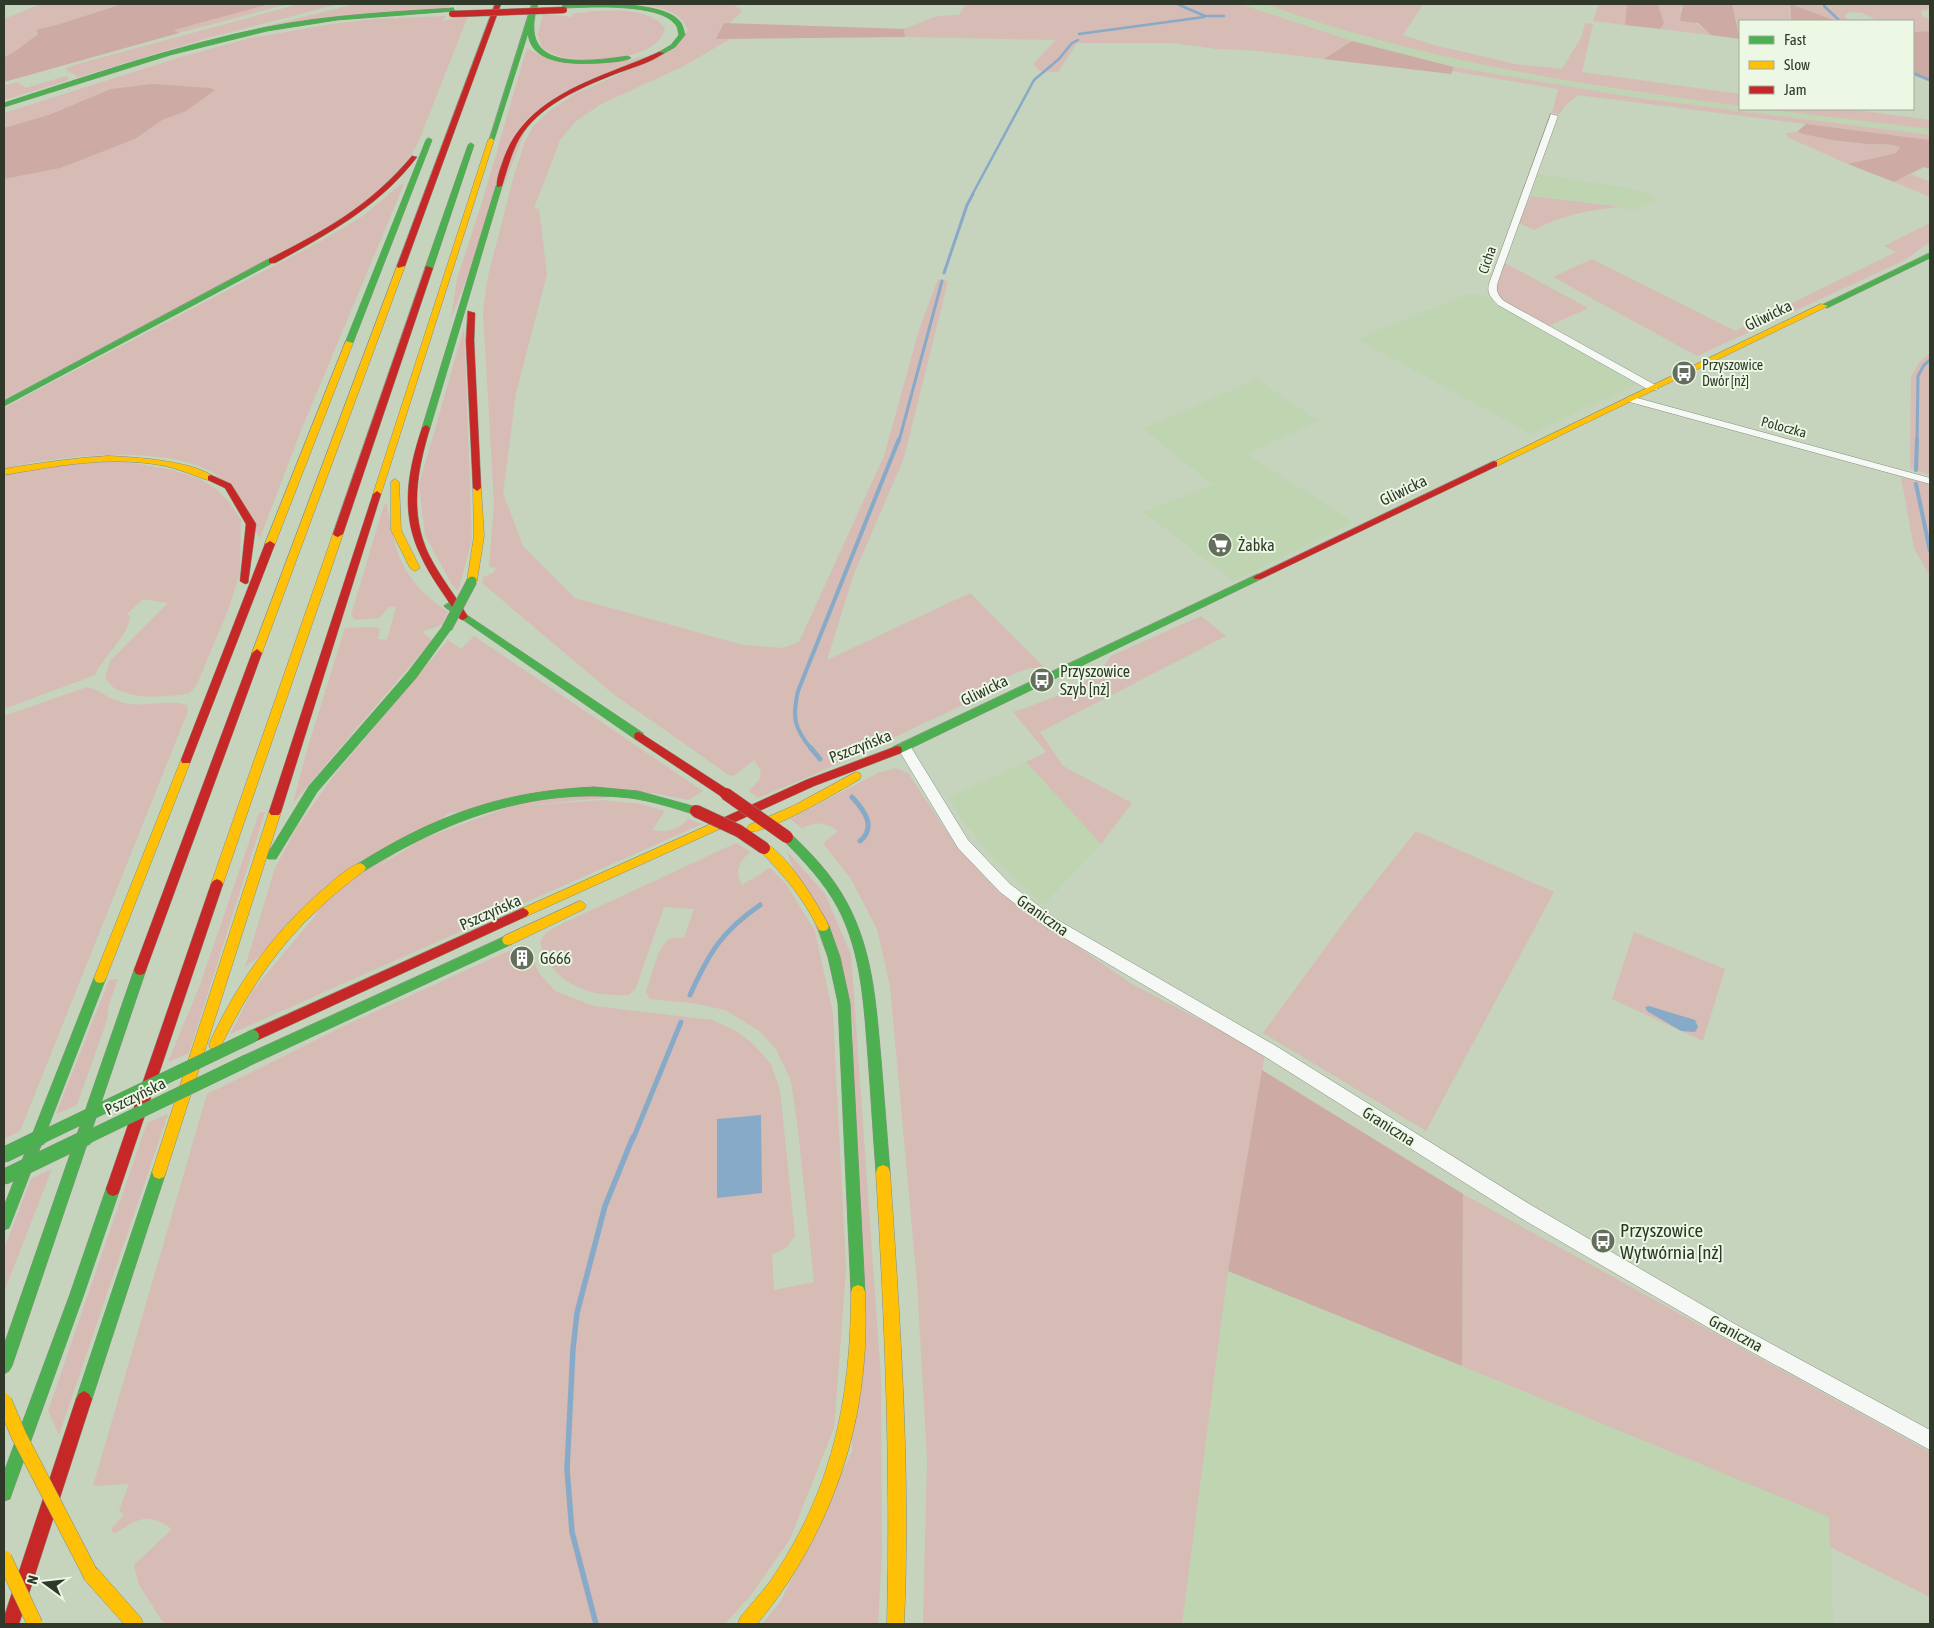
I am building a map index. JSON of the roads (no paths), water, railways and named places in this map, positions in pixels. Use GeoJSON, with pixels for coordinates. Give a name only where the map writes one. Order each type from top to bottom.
{"type":"FeatureCollection","features":[{"type":"Feature","properties":{"kind":"main road"},"geometry":{"type":"LineString","coordinates":[[475,22],[482,4]]}},
{"type":"Feature","properties":{"kind":"main road"},"geometry":{"type":"LineString","coordinates":[[4,1366],[137,978],[498,4]]}},
{"type":"Feature","properties":{"kind":"main road"},"geometry":{"type":"LineString","coordinates":[[513,22],[519,4]]}},
{"type":"Feature","properties":{"kind":"main road"},"geometry":{"type":"LineString","coordinates":[[154,58],[220,40],[307,22],[371,14],[619,5],[653,8],[675,18],[682,27],[683,33],[678,42],[664,51],[585,85],[541,111],[520,132],[509,153],[414,468],[412,507],[417,535],[429,564],[448,590],[463,617]]}},
{"type":"Feature","properties":{"kind":"main road"},"geometry":{"type":"LineString","coordinates":[[4,105],[211,39],[338,6]]}},
{"type":"Feature","properties":{"kind":"main road"},"geometry":{"type":"LineString","coordinates":[[533,9],[533,41],[538,50],[551,57],[572,61],[604,61],[638,55],[660,46],[669,37],[671,32],[664,20],[637,11],[564,8]]}},
{"type":"Feature","properties":{"kind":"main road"},"geometry":{"type":"LineString","coordinates":[[10,1624],[168,1144],[533,9]]}},
{"type":"Feature","properties":{"kind":"main road"},"geometry":{"type":"LineString","coordinates":[[4,110],[178,56],[253,36],[334,22],[453,12]]}},
{"type":"Feature","properties":{"kind":"main road"},"geometry":{"type":"LineString","coordinates":[[4,404],[342,224],[364,209],[386,190],[408,166],[434,127],[4,1223]]}},
{"type":"Feature","properties":{"kind":"main road"},"geometry":{"type":"LineString","coordinates":[[4,1494],[84,1275],[476,131]]}},
{"type":"Feature","properties":{"kind":"main road","name":"Gliwicka"},"geometry":{"type":"LineString","coordinates":[[904,747],[1930,254]]}},
{"type":"Feature","properties":{"kind":"main road"},"geometry":{"type":"LineString","coordinates":[[246,900],[288,828],[314,790],[412,675],[447,628],[472,581],[479,536],[470,341],[473,277]]}},
{"type":"Feature","properties":{"kind":"main road"},"geometry":{"type":"LineString","coordinates":[[410,392],[398,470],[396,530],[410,559],[428,584],[463,617],[726,794],[787,838],[814,863],[839,897],[859,943],[865,966],[876,1084],[897,1400],[899,1494],[896,1624]]}},
{"type":"Feature","properties":{"kind":"main road"},"geometry":{"type":"LineString","coordinates":[[4,472],[58,461],[91,458],[132,458],[190,469],[228,486],[251,524],[239,623]]}},
{"type":"Feature","properties":{"kind":"main road","name":"Pszczyńska"},"geometry":{"type":"LineString","coordinates":[[723,840],[816,800],[904,747]]}},
{"type":"Feature","properties":{"kind":"main road","name":"Pszczyńska"},"geometry":{"type":"LineString","coordinates":[[4,1154],[253,1036],[818,780],[904,747]]}},
{"type":"Feature","properties":{"kind":"main road"},"geometry":{"type":"LineString","coordinates":[[168,1144],[227,1017],[251,975],[274,944],[298,918],[340,880],[377,854],[417,833],[460,815],[532,796],[570,793],[624,794],[665,802],[696,811],[739,831],[764,848],[798,882],[812,902],[826,929],[839,969],[844,1003],[859,1317],[856,1381],[848,1428],[830,1485],[804,1543],[776,1587],[746,1624]]}},
{"type":"Feature","properties":{"kind":"main road","name":"Pszczyńska"},"geometry":{"type":"LineString","coordinates":[[4,1177],[246,1061],[590,901]]}},
{"type":"Feature","properties":{"kind":"main road"},"geometry":{"type":"LineString","coordinates":[[4,1401],[19,1436],[112,1616]]}},
{"type":"Feature","properties":{"kind":"main road"},"geometry":{"type":"LineString","coordinates":[[4,1558],[35,1624]]}},
{"type":"Feature","properties":{"kind":"main road"},"geometry":{"type":"LineString","coordinates":[[90,1573],[135,1624]]}},
{"type":"Feature","properties":{"kind":"street","name":"Cicha"},"geometry":{"type":"LineString","coordinates":[[1554,116],[1494,281],[1493,295],[1501,303],[1653,388]]}},
{"type":"Feature","properties":{"kind":"street","name":"Poloczka"},"geometry":{"type":"LineString","coordinates":[[1630,399],[1930,481]]}},
{"type":"Feature","properties":{"kind":"street","name":"Graniczna"},"geometry":{"type":"LineString","coordinates":[[904,747],[963,844],[1005,888],[1051,923],[1270,1051],[1525,1211],[1727,1329],[1930,1440]]}},
{"type":"Feature","properties":{"kind":"water"},"geometry":{"type":"Polygon","coordinates":[[[1649,1006],[1695,1020],[1698,1027],[1695,1032],[1681,1031],[1647,1011],[1645,1007],[1649,1006]]]}},
{"type":"Feature","properties":{"kind":"water"},"geometry":{"type":"Polygon","coordinates":[[[761,1115],[762,1193],[717,1198],[717,1119],[761,1115]]]}},
{"type":"Feature","properties":{"kind":"waterway"},"geometry":{"type":"LineString","coordinates":[[1177,4],[1205,16],[1224,16]]}},
{"type":"Feature","properties":{"kind":"waterway"},"geometry":{"type":"LineString","coordinates":[[1824,6],[1839,20]]}},
{"type":"Feature","properties":{"kind":"waterway"},"geometry":{"type":"LineString","coordinates":[[1079,34],[1204,17]]}},
{"type":"Feature","properties":{"kind":"waterway"},"geometry":{"type":"LineString","coordinates":[[972,195],[1034,80],[1059,59],[1072,43],[1078,40]]}},
{"type":"Feature","properties":{"kind":"waterway"},"geometry":{"type":"LineString","coordinates":[[1914,73],[1930,80]]}},
{"type":"Feature","properties":{"kind":"waterway"},"geometry":{"type":"LineString","coordinates":[[944,273],[967,205],[973,194]]}},
{"type":"Feature","properties":{"kind":"waterway"},"geometry":{"type":"LineString","coordinates":[[899,441],[942,281]]}},
{"type":"Feature","properties":{"kind":"waterway"},"geometry":{"type":"LineString","coordinates":[[1917,441],[1918,376],[1924,365],[1930,360]]}},
{"type":"Feature","properties":{"kind":"waterway"},"geometry":{"type":"LineString","coordinates":[[812,750],[801,735],[796,722],[795,709],[798,691],[899,439]]}},
{"type":"Feature","properties":{"kind":"waterway"},"geometry":{"type":"LineString","coordinates":[[1916,470],[1917,439]]}},
{"type":"Feature","properties":{"kind":"waterway"},"geometry":{"type":"LineString","coordinates":[[1916,484],[1930,551]]}},
{"type":"Feature","properties":{"kind":"waterway"},"geometry":{"type":"LineString","coordinates":[[811,748],[820,759]]}},
{"type":"Feature","properties":{"kind":"waterway"},"geometry":{"type":"LineString","coordinates":[[852,797],[861,807],[868,824],[868,830],[860,841]]}},
{"type":"Feature","properties":{"kind":"waterway"},"geometry":{"type":"LineString","coordinates":[[690,995],[703,967],[718,944],[735,925],[760,905]]}},
{"type":"Feature","properties":{"kind":"waterway"},"geometry":{"type":"LineString","coordinates":[[633,1139],[681,1022]]}},
{"type":"Feature","properties":{"kind":"waterway"},"geometry":{"type":"LineString","coordinates":[[596,1624],[572,1532],[567,1469],[573,1349],[577,1313],[605,1206],[633,1137]]}},
{"type":"Feature","properties":{"kind":"railway"},"geometry":{"type":"LineString","coordinates":[[1249,4],[1394,50],[1543,82],[1736,111],[1930,134]]}},
{"type":"Feature","properties":{"kind":"place","name":"Przyszowice Dwór [nż]"},"geometry":{"type":"Point","coordinates":[1684,373]}},
{"type":"Feature","properties":{"kind":"place","name":"Żabka"},"geometry":{"type":"Point","coordinates":[1220,545]}},
{"type":"Feature","properties":{"kind":"place","name":"Przyszowice Szyb [nż]"},"geometry":{"type":"Point","coordinates":[1042,680]}},
{"type":"Feature","properties":{"kind":"place","name":"G666"},"geometry":{"type":"Point","coordinates":[522,958]}},
{"type":"Feature","properties":{"kind":"place","name":"Przyszowice Wytwórnia [nż]"},"geometry":{"type":"Point","coordinates":[1603,1241]}}]}
